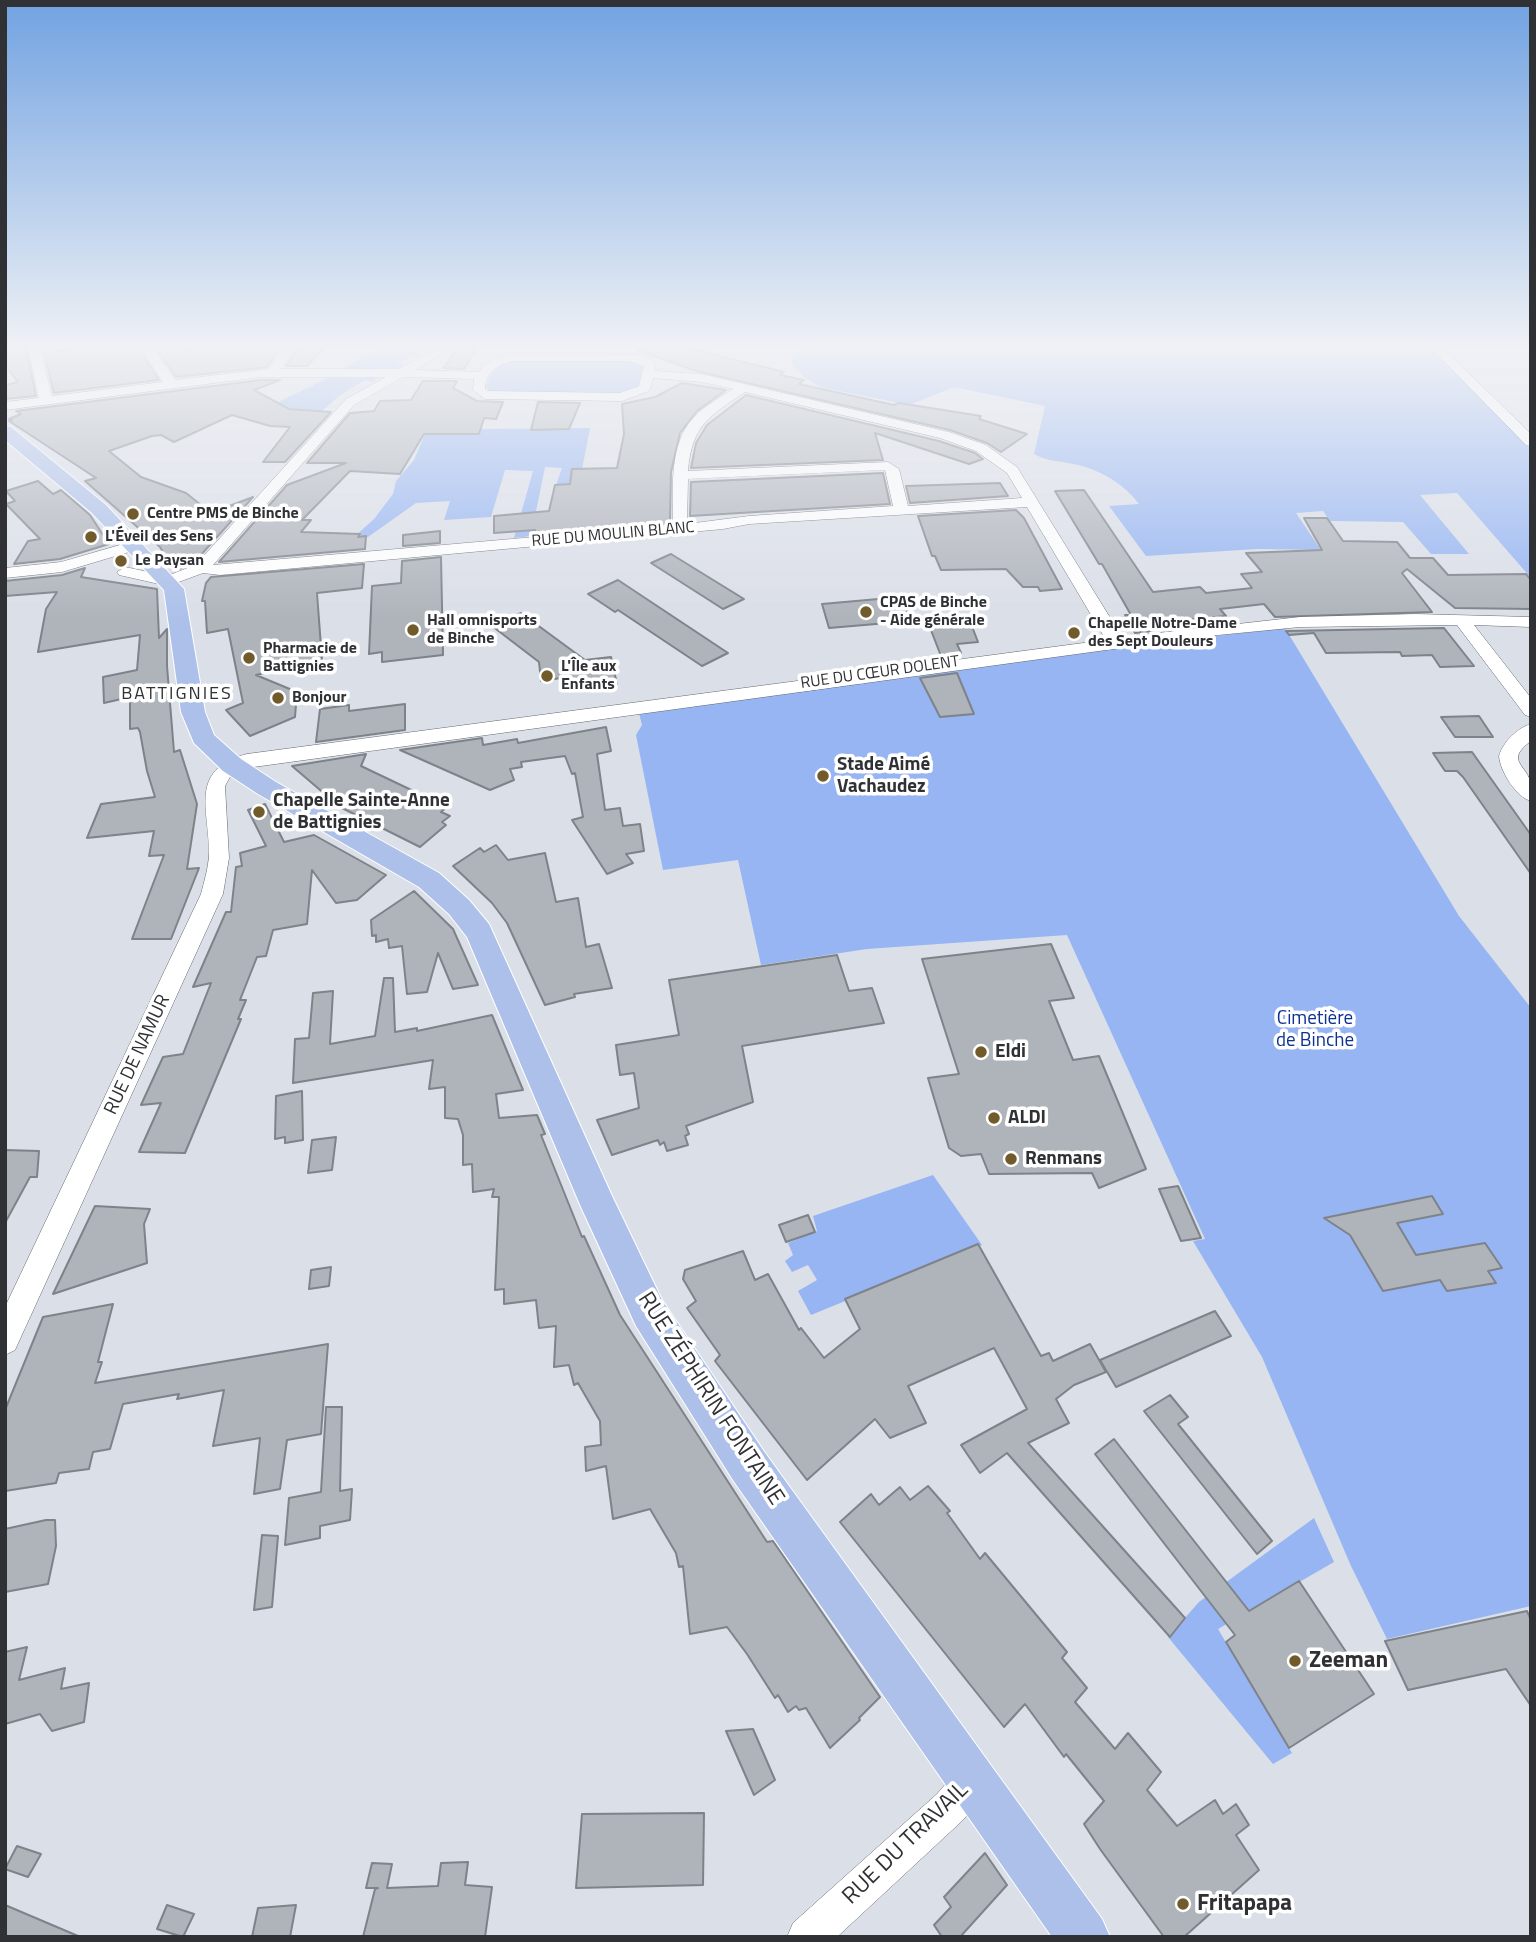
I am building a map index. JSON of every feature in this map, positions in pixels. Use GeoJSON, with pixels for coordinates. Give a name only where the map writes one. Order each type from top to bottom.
{"type":"FeatureCollection","features":[{"type":"Feature","properties":{"kind":"main road"},"geometry":{"type":"LineString","coordinates":[[14,439],[99,509],[162,574]]}},
{"type":"Feature","properties":{"kind":"main road","name":"RUE ZÉPHIRIN FONTAINE"},"geometry":{"type":"LineString","coordinates":[[162,574],[176,598],[193,712],[203,738],[232,765],[267,788],[429,880],[459,907],[479,932],[593,1195],[649,1313],[748,1465],[1084,1937]]}},
{"type":"Feature","properties":{"kind":"street"},"geometry":{"type":"LineString","coordinates":[[62,567],[162,574],[198,566],[214,552],[315,439]]}},
{"type":"Feature","properties":{"kind":"street"},"geometry":{"type":"LineString","coordinates":[[680,529],[681,475],[688,439]]}},
{"type":"Feature","properties":{"kind":"street"},"geometry":{"type":"LineString","coordinates":[[954,439],[989,452],[1006,464],[1033,502],[1116,642]]}},
{"type":"Feature","properties":{"kind":"street"},"geometry":{"type":"LineString","coordinates":[[681,475],[888,466],[892,469],[902,512]]}},
{"type":"Feature","properties":{"kind":"street","name":"RUE DU MOULIN BLANC"},"geometry":{"type":"LineString","coordinates":[[198,566],[220,570],[723,525],[749,520],[1033,502]]}},
{"type":"Feature","properties":{"kind":"street"},"geometry":{"type":"LineString","coordinates":[[5,573],[62,567],[134,546]]}},
{"type":"Feature","properties":{"kind":"street"},"geometry":{"type":"LineString","coordinates":[[1462,621],[1531,711]]}},
{"type":"Feature","properties":{"kind":"street","name":"RUE DU CŒUR DOLENT"},"geometry":{"type":"LineString","coordinates":[[232,765],[267,757],[1116,642],[1300,622],[1531,622]]}},
{"type":"Feature","properties":{"kind":"street"},"geometry":{"type":"LineString","coordinates":[[1531,730],[1512,747],[1509,756],[1512,769],[1531,795]]}},
{"type":"Feature","properties":{"kind":"street","name":"RUE DE NAMUR"},"geometry":{"type":"LineString","coordinates":[[5,1340],[212,894],[219,858],[215,786],[219,777],[232,765]]}},
{"type":"Feature","properties":{"kind":"street","name":"RUE DU TRAVAIL"},"geometry":{"type":"LineString","coordinates":[[807,1937],[950,1807],[974,1779]]}},
{"type":"Feature","properties":{"kind":"green space"},"geometry":{"type":"Polygon","coordinates":[[[423,439],[588,439],[579,485],[556,485],[562,468],[545,467],[531,536],[514,538],[533,471],[505,470],[491,517],[444,520],[450,501],[416,503],[368,537],[355,536],[374,519],[393,494],[396,481],[414,460],[423,439]]]}},
{"type":"Feature","properties":{"kind":"green space"},"geometry":{"type":"Polygon","coordinates":[[[1038,439],[1524,439],[1531,445],[1531,578],[1457,493],[1420,495],[1469,554],[1431,554],[1403,522],[1330,521],[1323,511],[1296,513],[1321,550],[1257,549],[1146,556],[1109,506],[1139,504],[1127,490],[1096,471],[1044,459],[1034,454],[1038,439]]]}},
{"type":"Feature","properties":{"kind":"green space","name":"Cimetière de Binche"},"geometry":{"type":"Polygon","coordinates":[[[1285,628],[1459,916],[1531,1008],[1531,1606],[1387,1639],[1351,1566],[1262,1357],[1193,1241],[1205,1239],[1067,935],[867,949],[761,965],[738,860],[663,870],[636,735],[642,725],[639,713],[1120,647],[1285,628]]]}},
{"type":"Feature","properties":{"kind":"green space"},"geometry":{"type":"Polygon","coordinates":[[[933,1175],[982,1245],[811,1315],[798,1291],[817,1280],[808,1265],[792,1272],[785,1261],[793,1255],[788,1243],[817,1231],[813,1216],[933,1175]]]}},
{"type":"Feature","properties":{"kind":"green space"},"geometry":{"type":"Polygon","coordinates":[[[1314,1518],[1334,1562],[1218,1629],[1292,1753],[1273,1764],[1168,1637],[1199,1602],[1314,1518]]]}},
{"type":"Feature","properties":{"kind":"building"},"geometry":{"type":"Polygon","coordinates":[[[36,439],[144,439],[109,451],[141,477],[186,493],[211,513],[253,497],[199,557],[188,558],[184,563],[186,566],[173,570],[160,547],[85,481],[96,478],[36,439]]]}},
{"type":"Feature","properties":{"kind":"building"},"geometry":{"type":"Polygon","coordinates":[[[281,439],[307,439],[285,462],[263,462],[281,439]]]}},
{"type":"Feature","properties":{"kind":"building"},"geometry":{"type":"Polygon","coordinates":[[[328,439],[421,439],[400,474],[350,471],[302,520],[311,520],[301,532],[366,536],[365,549],[219,562],[287,485],[346,463],[307,463],[328,439]]]}},
{"type":"Feature","properties":{"kind":"building"},"geometry":{"type":"Polygon","coordinates":[[[623,439],[679,439],[671,472],[670,523],[561,532],[535,530],[494,533],[494,516],[549,511],[555,485],[570,484],[572,469],[617,468],[623,439]]]}},
{"type":"Feature","properties":{"kind":"building"},"geometry":{"type":"Polygon","coordinates":[[[699,439],[877,439],[883,460],[691,468],[699,439]]]}},
{"type":"Feature","properties":{"kind":"building"},"geometry":{"type":"Polygon","coordinates":[[[892,439],[929,439],[975,453],[983,459],[969,464],[892,439]]]}},
{"type":"Feature","properties":{"kind":"building"},"geometry":{"type":"Polygon","coordinates":[[[975,439],[1020,439],[1001,452],[975,439]]]}},
{"type":"Feature","properties":{"kind":"building"},"geometry":{"type":"Polygon","coordinates":[[[883,473],[890,504],[690,516],[691,482],[883,473]]]}},
{"type":"Feature","properties":{"kind":"building"},"geometry":{"type":"Polygon","coordinates":[[[38,481],[53,494],[61,490],[90,515],[109,544],[60,559],[14,564],[28,541],[40,539],[6,504],[15,501],[6,491],[38,481]]]}},
{"type":"Feature","properties":{"kind":"building"},"geometry":{"type":"Polygon","coordinates":[[[1000,483],[1008,496],[910,503],[906,486],[1000,483]]]}},
{"type":"Feature","properties":{"kind":"building"},"geometry":{"type":"Polygon","coordinates":[[[1084,490],[1153,592],[1200,587],[1206,593],[1252,588],[1241,574],[1262,572],[1246,553],[1322,550],[1304,518],[1327,518],[1343,541],[1397,542],[1410,558],[1433,558],[1448,575],[1526,574],[1531,580],[1531,609],[1455,608],[1407,569],[1402,573],[1432,612],[1275,617],[1264,604],[1220,609],[1226,616],[1186,620],[1152,631],[1135,633],[1125,615],[1131,615],[1055,491],[1084,490]]]}},
{"type":"Feature","properties":{"kind":"building"},"geometry":{"type":"Polygon","coordinates":[[[1016,510],[1024,518],[1062,589],[1040,591],[1038,587],[1023,587],[1006,569],[941,570],[935,556],[932,556],[918,516],[1016,510]]]}},
{"type":"Feature","properties":{"kind":"building"},"geometry":{"type":"Polygon","coordinates":[[[440,531],[440,543],[403,546],[403,535],[440,531]]]}},
{"type":"Feature","properties":{"kind":"building"},"geometry":{"type":"Polygon","coordinates":[[[671,554],[744,599],[723,609],[651,563],[671,554]]]}},
{"type":"Feature","properties":{"kind":"building","name":"Hall omnisports de Binche"},"geometry":{"type":"Polygon","coordinates":[[[441,557],[443,655],[382,662],[382,652],[369,654],[372,586],[401,583],[402,561],[441,557]]]}},
{"type":"Feature","properties":{"kind":"building"},"geometry":{"type":"Polygon","coordinates":[[[364,564],[362,588],[317,593],[322,660],[256,675],[297,692],[295,717],[250,736],[226,710],[243,703],[228,629],[207,633],[205,601],[202,601],[206,583],[211,577],[364,564]]]}},
{"type":"Feature","properties":{"kind":"building"},"geometry":{"type":"Polygon","coordinates":[[[85,568],[81,577],[157,589],[159,638],[167,629],[167,666],[174,752],[180,750],[197,804],[187,869],[199,868],[171,939],[132,939],[164,855],[149,856],[154,831],[87,838],[101,804],[155,797],[140,732],[138,728],[130,729],[130,697],[104,703],[103,677],[137,670],[140,635],[38,652],[46,609],[57,592],[5,596],[5,581],[62,575],[85,568]]]}},
{"type":"Feature","properties":{"kind":"building"},"geometry":{"type":"Polygon","coordinates":[[[618,580],[728,653],[702,666],[618,610],[615,612],[588,594],[618,580]]]}},
{"type":"Feature","properties":{"kind":"building","name":"CPAS de Binche - Aide générale"},"geometry":{"type":"Polygon","coordinates":[[[901,597],[911,621],[829,628],[822,604],[901,597]]]}},
{"type":"Feature","properties":{"kind":"building"},"geometry":{"type":"Polygon","coordinates":[[[521,613],[585,660],[611,657],[617,684],[561,686],[561,678],[541,681],[539,662],[492,626],[521,613]]]}},
{"type":"Feature","properties":{"kind":"building"},"geometry":{"type":"Polygon","coordinates":[[[971,624],[978,642],[957,644],[961,653],[941,656],[929,625],[971,624]]]}},
{"type":"Feature","properties":{"kind":"building"},"geometry":{"type":"Polygon","coordinates":[[[1444,628],[1474,666],[1440,667],[1432,655],[1402,656],[1400,652],[1326,653],[1314,633],[1289,635],[1286,631],[1444,628]]]}},
{"type":"Feature","properties":{"kind":"building"},"geometry":{"type":"Polygon","coordinates":[[[957,673],[974,714],[940,717],[920,678],[957,673]]]}},
{"type":"Feature","properties":{"kind":"building"},"geometry":{"type":"Polygon","coordinates":[[[405,704],[405,730],[316,742],[320,709],[349,705],[349,711],[405,704]]]}},
{"type":"Feature","properties":{"kind":"building"},"geometry":{"type":"Polygon","coordinates":[[[1479,716],[1493,737],[1455,737],[1441,717],[1479,716]]]}},
{"type":"Feature","properties":{"kind":"building"},"geometry":{"type":"Polygon","coordinates":[[[606,727],[611,751],[597,754],[605,810],[620,808],[623,826],[640,824],[644,851],[626,854],[633,863],[607,874],[572,820],[583,817],[575,773],[572,774],[565,756],[521,762],[522,767],[510,769],[514,780],[490,790],[400,750],[482,738],[483,745],[517,739],[518,743],[606,727]]]}},
{"type":"Feature","properties":{"kind":"building"},"geometry":{"type":"Polygon","coordinates":[[[1472,752],[1531,835],[1531,874],[1463,777],[1457,771],[1445,771],[1433,753],[1472,752]]]}},
{"type":"Feature","properties":{"kind":"building"},"geometry":{"type":"Polygon","coordinates":[[[366,754],[361,766],[447,807],[441,812],[450,816],[442,822],[446,825],[420,847],[340,807],[292,766],[366,754]]]}},
{"type":"Feature","properties":{"kind":"building"},"geometry":{"type":"Polygon","coordinates":[[[265,804],[284,842],[314,835],[386,875],[357,900],[336,903],[312,870],[307,924],[273,930],[266,956],[257,957],[240,1000],[246,1000],[238,1019],[241,1019],[185,1153],[139,1152],[161,1103],[141,1105],[163,1057],[183,1054],[211,983],[193,987],[226,912],[231,912],[236,867],[242,866],[240,853],[266,846],[248,810],[265,804]]]}},
{"type":"Feature","properties":{"kind":"building"},"geometry":{"type":"Polygon","coordinates":[[[496,845],[508,860],[545,853],[556,902],[578,898],[586,947],[599,944],[612,988],[574,994],[575,997],[545,1005],[507,923],[492,903],[453,866],[480,848],[484,852],[496,845]]]}},
{"type":"Feature","properties":{"kind":"building"},"geometry":{"type":"Polygon","coordinates":[[[414,891],[453,929],[478,985],[453,989],[438,953],[427,992],[407,994],[402,946],[389,948],[388,939],[376,942],[376,935],[372,936],[371,920],[414,891]]]}},
{"type":"Feature","properties":{"kind":"building"},"geometry":{"type":"Polygon","coordinates":[[[1051,944],[1074,998],[1049,1001],[1073,1060],[1099,1056],[1146,1169],[1099,1188],[1092,1173],[989,1174],[981,1154],[961,1156],[949,1148],[928,1078],[959,1074],[922,959],[1051,944]]]}},
{"type":"Feature","properties":{"kind":"building"},"geometry":{"type":"Polygon","coordinates":[[[837,955],[849,991],[872,988],[884,1023],[742,1046],[753,1102],[686,1126],[689,1134],[685,1136],[688,1145],[667,1151],[664,1142],[660,1145],[658,1140],[612,1155],[597,1120],[639,1108],[634,1073],[620,1075],[616,1045],[679,1035],[669,980],[837,955]]]}},
{"type":"Feature","properties":{"kind":"building"},"geometry":{"type":"Polygon","coordinates":[[[384,978],[393,978],[395,1032],[417,1028],[417,1031],[492,1015],[523,1090],[496,1094],[499,1118],[537,1115],[545,1134],[541,1135],[582,1237],[584,1236],[620,1315],[767,1542],[773,1541],[880,1697],[830,1748],[806,1708],[799,1710],[796,1706],[788,1712],[778,1695],[775,1698],[727,1627],[690,1634],[683,1566],[679,1567],[676,1553],[650,1509],[613,1519],[606,1466],[586,1471],[585,1447],[601,1445],[600,1421],[578,1383],[574,1385],[569,1365],[554,1367],[556,1326],[539,1328],[536,1300],[504,1304],[504,1289],[495,1290],[499,1197],[492,1197],[494,1189],[473,1192],[472,1164],[463,1165],[463,1135],[458,1119],[445,1118],[445,1087],[429,1089],[433,1060],[293,1083],[295,1039],[309,1038],[313,993],[333,991],[330,1044],[375,1036],[384,978]]]}},
{"type":"Feature","properties":{"kind":"building"},"geometry":{"type":"Polygon","coordinates":[[[302,1091],[303,1140],[285,1143],[285,1137],[275,1139],[276,1096],[302,1091]]]}},
{"type":"Feature","properties":{"kind":"building"},"geometry":{"type":"Polygon","coordinates":[[[336,1137],[332,1170],[308,1173],[312,1140],[336,1137]]]}},
{"type":"Feature","properties":{"kind":"building"},"geometry":{"type":"Polygon","coordinates":[[[5,1150],[39,1151],[37,1177],[30,1177],[5,1223],[5,1150]]]}},
{"type":"Feature","properties":{"kind":"building"},"geometry":{"type":"Polygon","coordinates":[[[1178,1186],[1201,1238],[1181,1241],[1159,1189],[1178,1186]]]}},
{"type":"Feature","properties":{"kind":"building"},"geometry":{"type":"Polygon","coordinates":[[[1432,1196],[1443,1214],[1397,1223],[1416,1255],[1485,1243],[1502,1268],[1488,1271],[1496,1283],[1447,1291],[1440,1280],[1383,1291],[1350,1235],[1324,1218],[1432,1196]]]}},
{"type":"Feature","properties":{"kind":"building"},"geometry":{"type":"Polygon","coordinates":[[[95,1206],[150,1209],[144,1224],[147,1263],[53,1294],[95,1206]]]}},
{"type":"Feature","properties":{"kind":"building"},"geometry":{"type":"Polygon","coordinates":[[[808,1215],[815,1232],[786,1242],[779,1225],[808,1215]]]}},
{"type":"Feature","properties":{"kind":"building"},"geometry":{"type":"Polygon","coordinates":[[[978,1244],[1041,1356],[1049,1353],[1053,1361],[1090,1344],[1106,1372],[1074,1385],[1056,1399],[1069,1423],[1028,1443],[1185,1618],[1170,1637],[1007,1453],[980,1473],[961,1445],[1027,1409],[994,1348],[908,1386],[926,1423],[890,1438],[875,1419],[807,1480],[715,1361],[720,1355],[687,1308],[696,1301],[683,1279],[685,1270],[743,1251],[755,1280],[768,1274],[799,1330],[801,1328],[824,1358],[860,1329],[845,1299],[978,1244]]]}},
{"type":"Feature","properties":{"kind":"building"},"geometry":{"type":"Polygon","coordinates":[[[331,1267],[329,1286],[309,1289],[311,1270],[331,1267]]]}},
{"type":"Feature","properties":{"kind":"building"},"geometry":{"type":"Polygon","coordinates":[[[113,1304],[98,1362],[102,1362],[95,1383],[328,1344],[321,1434],[287,1440],[280,1489],[254,1494],[260,1438],[213,1446],[224,1390],[177,1399],[179,1394],[123,1404],[110,1449],[93,1452],[89,1469],[59,1473],[56,1483],[5,1491],[5,1410],[43,1317],[113,1304]]]}},
{"type":"Feature","properties":{"kind":"building"},"geometry":{"type":"Polygon","coordinates":[[[1215,1311],[1231,1336],[1116,1387],[1100,1360],[1215,1311]]]}},
{"type":"Feature","properties":{"kind":"building"},"geometry":{"type":"Polygon","coordinates":[[[1170,1395],[1188,1417],[1178,1424],[1272,1541],[1257,1554],[1144,1411],[1170,1395]]]}},
{"type":"Feature","properties":{"kind":"building"},"geometry":{"type":"Polygon","coordinates":[[[326,1407],[342,1407],[340,1491],[352,1489],[350,1520],[320,1526],[320,1538],[285,1545],[289,1498],[321,1492],[326,1407]]]}},
{"type":"Feature","properties":{"kind":"building","name":"Zeeman"},"geometry":{"type":"Polygon","coordinates":[[[1114,1439],[1249,1611],[1299,1581],[1374,1694],[1289,1748],[1226,1642],[1235,1635],[1095,1454],[1114,1439]]]}},
{"type":"Feature","properties":{"kind":"building"},"geometry":{"type":"Polygon","coordinates":[[[928,1486],[950,1511],[947,1513],[980,1559],[985,1553],[1067,1652],[1062,1658],[1087,1688],[1075,1702],[1115,1749],[1128,1733],[1161,1772],[1147,1790],[1177,1826],[1215,1800],[1223,1814],[1236,1804],[1249,1825],[1236,1835],[1259,1870],[1184,1937],[1164,1937],[1100,1849],[1084,1824],[1104,1801],[1066,1754],[1064,1757],[1025,1704],[1004,1727],[840,1522],[871,1494],[879,1505],[900,1487],[910,1500],[928,1486]]]}},
{"type":"Feature","properties":{"kind":"building"},"geometry":{"type":"Polygon","coordinates":[[[55,1520],[56,1546],[48,1584],[5,1592],[5,1529],[55,1520]]]}},
{"type":"Feature","properties":{"kind":"building"},"geometry":{"type":"Polygon","coordinates":[[[262,1535],[278,1536],[272,1607],[254,1610],[262,1535]]]}},
{"type":"Feature","properties":{"kind":"building"},"geometry":{"type":"Polygon","coordinates":[[[1527,1611],[1531,1620],[1531,1706],[1506,1669],[1408,1690],[1385,1641],[1527,1611]]]}},
{"type":"Feature","properties":{"kind":"building"},"geometry":{"type":"Polygon","coordinates":[[[27,1647],[19,1680],[65,1668],[61,1689],[89,1683],[84,1722],[52,1731],[40,1714],[5,1724],[5,1652],[27,1647]]]}},
{"type":"Feature","properties":{"kind":"building"},"geometry":{"type":"Polygon","coordinates":[[[753,1729],[775,1780],[754,1795],[726,1731],[753,1729]]]}},
{"type":"Feature","properties":{"kind":"building"},"geometry":{"type":"Polygon","coordinates":[[[704,1813],[703,1885],[576,1888],[582,1814],[704,1813]]]}},
{"type":"Feature","properties":{"kind":"building"},"geometry":{"type":"Polygon","coordinates":[[[17,1846],[41,1854],[28,1877],[5,1869],[17,1846]]]}},
{"type":"Feature","properties":{"kind":"building"},"geometry":{"type":"Polygon","coordinates":[[[985,1853],[1007,1885],[960,1937],[942,1937],[934,1925],[951,1907],[944,1897],[985,1853]]]}},
{"type":"Feature","properties":{"kind":"building"},"geometry":{"type":"Polygon","coordinates":[[[468,1862],[465,1885],[492,1887],[485,1937],[363,1937],[375,1889],[378,1888],[366,1888],[372,1863],[392,1864],[387,1888],[438,1886],[441,1863],[468,1862]]]}},
{"type":"Feature","properties":{"kind":"building"},"geometry":{"type":"Polygon","coordinates":[[[5,1905],[78,1936],[78,1937],[5,1937],[5,1905]]]}},
{"type":"Feature","properties":{"kind":"building"},"geometry":{"type":"Polygon","coordinates":[[[167,1905],[194,1914],[183,1937],[157,1929],[167,1905]]]}},
{"type":"Feature","properties":{"kind":"building"},"geometry":{"type":"Polygon","coordinates":[[[296,1905],[290,1937],[252,1937],[258,1908],[296,1905]]]}},
{"type":"Feature","properties":{"kind":"place","name":"Centre PMS de Binche"},"geometry":{"type":"Point","coordinates":[133,514]}},
{"type":"Feature","properties":{"kind":"place","name":"L'Éveil des Sens"},"geometry":{"type":"Point","coordinates":[91,537]}},
{"type":"Feature","properties":{"kind":"place","name":"Le Paysan"},"geometry":{"type":"Point","coordinates":[121,561]}},
{"type":"Feature","properties":{"kind":"place","name":"CPAS de Binche - Aide générale"},"geometry":{"type":"Point","coordinates":[866,612]}},
{"type":"Feature","properties":{"kind":"place","name":"Hall omnisports de Binche"},"geometry":{"type":"Point","coordinates":[413,630]}},
{"type":"Feature","properties":{"kind":"place","name":"Chapelle Notre-Dame des Sept Douleurs"},"geometry":{"type":"Point","coordinates":[1074,633]}},
{"type":"Feature","properties":{"kind":"place","name":"Pharmacie de Battignies"},"geometry":{"type":"Point","coordinates":[249,658]}},
{"type":"Feature","properties":{"kind":"place","name":"L'Île aux Enfants"},"geometry":{"type":"Point","coordinates":[547,676]}},
{"type":"Feature","properties":{"kind":"place","name":"Bonjour"},"geometry":{"type":"Point","coordinates":[278,698]}},
{"type":"Feature","properties":{"kind":"place","name":"Stade Aimé Vachaudez"},"geometry":{"type":"Point","coordinates":[823,776]}},
{"type":"Feature","properties":{"kind":"place","name":"Chapelle Sainte-Anne de Battignies"},"geometry":{"type":"Point","coordinates":[259,812]}},
{"type":"Feature","properties":{"kind":"place","name":"Eldi"},"geometry":{"type":"Point","coordinates":[981,1052]}},
{"type":"Feature","properties":{"kind":"place","name":"ALDI"},"geometry":{"type":"Point","coordinates":[994,1118]}},
{"type":"Feature","properties":{"kind":"place","name":"Renmans"},"geometry":{"type":"Point","coordinates":[1011,1159]}},
{"type":"Feature","properties":{"kind":"place","name":"Zeeman"},"geometry":{"type":"Point","coordinates":[1295,1661]}},
{"type":"Feature","properties":{"kind":"place","name":"Fritapapa"},"geometry":{"type":"Point","coordinates":[1183,1904]}},
{"type":"Feature","properties":{"kind":"district","name":"BATTIGNIES"},"geometry":{"type":"Point","coordinates":[177,695]}}]}
